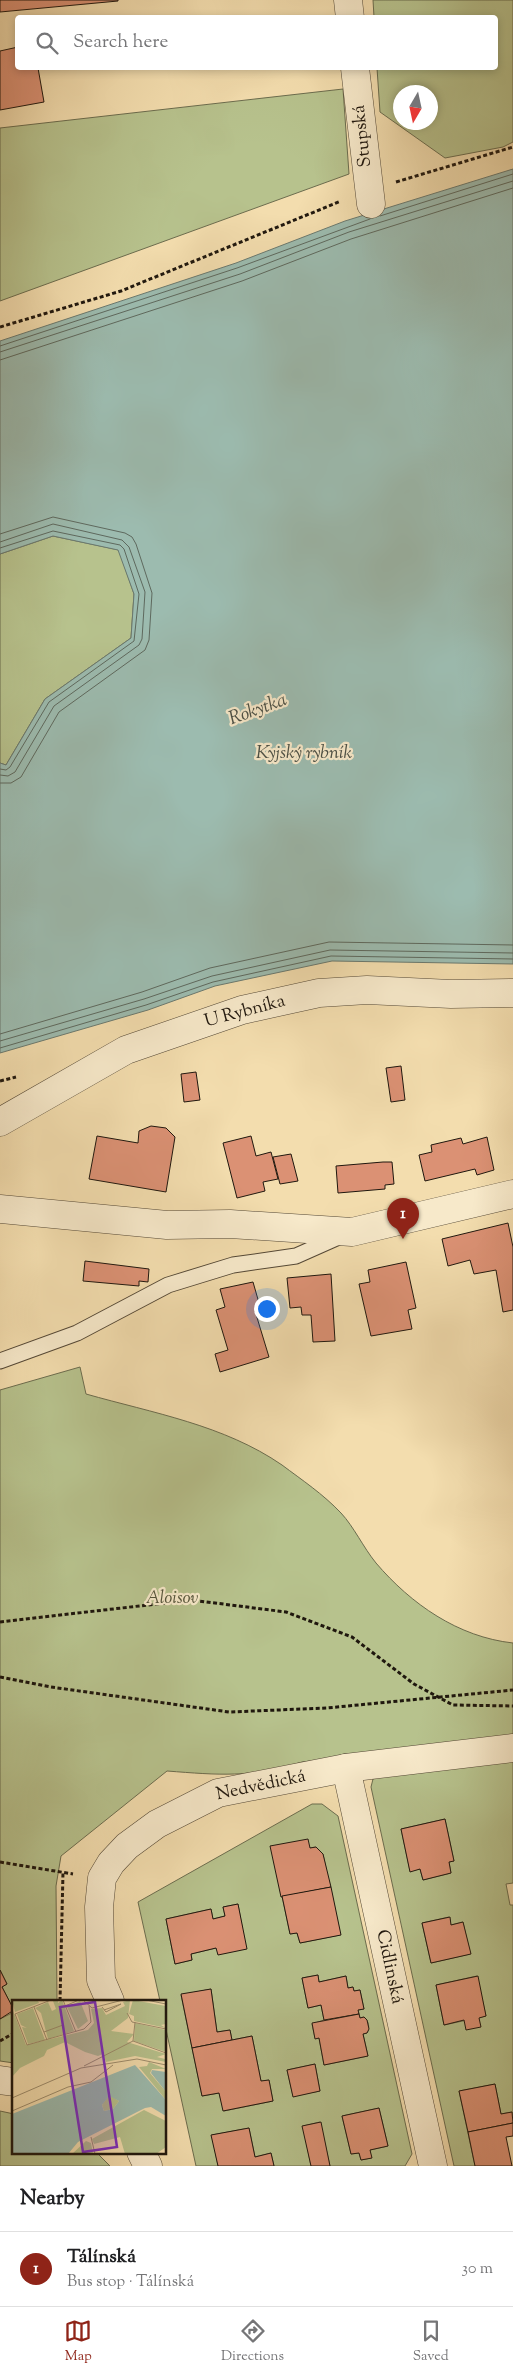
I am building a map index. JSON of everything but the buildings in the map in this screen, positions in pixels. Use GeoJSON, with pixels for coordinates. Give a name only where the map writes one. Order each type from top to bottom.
{"type":"FeatureCollection","features":[{"type":"Feature","properties":{"kind":"street"},"geometry":{"type":"LineString","coordinates":[[348,0],[350,15]]}},
{"type":"Feature","properties":{"kind":"street","name":"Stupská"},"geometry":{"type":"LineString","coordinates":[[355,70],[370,197]]}},
{"type":"Feature","properties":{"kind":"street","name":"U Rybníka"},"geometry":{"type":"LineString","coordinates":[[0,1122],[126,1050],[242,1010],[319,993],[367,990],[451,994],[513,993]]}},
{"type":"Feature","properties":{"kind":"street"},"geometry":{"type":"LineString","coordinates":[[0,1209],[167,1225],[230,1224],[352,1232],[513,1194]]}},
{"type":"Feature","properties":{"kind":"street","name":"Nedvědická"},"geometry":{"type":"LineString","coordinates":[[102,1878],[127,1846],[157,1824],[218,1793],[346,1768],[513,1748]]}},
{"type":"Feature","properties":{"kind":"street","name":"Cidlinská"},"geometry":{"type":"LineString","coordinates":[[346,1768],[433,2166]]}},
{"type":"Feature","properties":{"kind":"street"},"geometry":{"type":"LineString","coordinates":[[102,1878],[99,1907],[101,1980],[110,2000]]}},
{"type":"Feature","properties":{"kind":"street"},"geometry":{"type":"LineString","coordinates":[[142,2154],[148,2166]]}},
{"type":"Feature","properties":{"kind":"lane"},"geometry":{"type":"LineString","coordinates":[[0,1360],[77,1333],[168,1285],[233,1265],[296,1256],[352,1232]]}},
{"type":"Feature","properties":{"kind":"path"},"geometry":{"type":"LineString","coordinates":[[0,328],[121,291],[370,197],[513,147]]}},
{"type":"Feature","properties":{"kind":"path"},"geometry":{"type":"LineString","coordinates":[[0,1622],[191,1600],[286,1612],[352,1637],[414,1684],[453,1704],[513,1706]]}},
{"type":"Feature","properties":{"kind":"path"},"geometry":{"type":"LineString","coordinates":[[0,1677],[52,1687],[229,1712],[327,1708],[513,1690]]}},
{"type":"Feature","properties":{"kind":"path"},"geometry":{"type":"LineString","coordinates":[[0,1862],[102,1878]]}},
{"type":"Feature","properties":{"kind":"path"},"geometry":{"type":"LineString","coordinates":[[60,2000],[63,1872]]}},
{"type":"Feature","properties":{"kind":"path"},"geometry":{"type":"LineString","coordinates":[[0,2041],[12,2035]]}},
{"type":"Feature","properties":{"kind":"green space"},"geometry":{"type":"Polygon","coordinates":[[[373,0],[513,0],[513,142],[503,147],[445,158],[405,130],[438,130],[438,85],[393,85],[393,121],[380,112],[377,70],[498,70],[498,15],[374,15],[373,0]]]}},
{"type":"Feature","properties":{"kind":"green space"},"geometry":{"type":"Polygon","coordinates":[[[343,89],[349,174],[0,301],[0,128],[343,89]]]}},
{"type":"Feature","properties":{"kind":"green space"},"geometry":{"type":"Polygon","coordinates":[[[53,536],[119,550],[134,594],[131,638],[45,699],[6,765],[0,763],[0,554],[53,536]]]}},
{"type":"Feature","properties":{"kind":"green space","name":"Aloisov"},"geometry":{"type":"Polygon","coordinates":[[[80,1367],[86,1394],[162,1414],[212,1430],[260,1451],[282,1465],[320,1493],[341,1513],[376,1563],[404,1592],[420,1605],[455,1626],[473,1634],[513,1643],[513,1739],[302,1762],[251,1773],[203,1774],[167,1771],[61,1856],[56,1886],[57,2000],[12,2000],[12,2006],[2,1987],[7,1984],[0,1970],[0,1390],[80,1367]]]}},
{"type":"Feature","properties":{"kind":"green space"},"geometry":{"type":"Polygon","coordinates":[[[513,1759],[513,1883],[506,1884],[510,1905],[513,1905],[513,2117],[512,2112],[501,2114],[495,2084],[459,2091],[475,2166],[454,2166],[371,1787],[373,1779],[380,1774],[513,1759]],[[445,1819],[401,1829],[410,1871],[420,1869],[423,1880],[451,1873],[449,1862],[454,1861],[445,1819]],[[449,1917],[422,1923],[431,1963],[470,1954],[463,1922],[451,1925],[449,1917]],[[477,1976],[436,1985],[444,2025],[486,2016],[477,1976]]]}},
{"type":"Feature","properties":{"kind":"green space"},"geometry":{"type":"Polygon","coordinates":[[[312,1804],[322,1804],[338,1816],[412,2154],[405,2166],[330,2166],[320,2122],[303,2126],[311,2166],[274,2166],[271,2153],[255,2157],[249,2128],[212,2135],[218,2166],[196,2166],[166,2030],[166,2000],[160,2000],[138,1902],[312,1804]],[[316,1847],[310,1848],[282,1896],[290,1934],[297,1933],[300,1943],[340,1935],[323,1854],[316,1847]],[[238,1904],[223,1907],[225,1916],[213,1919],[211,1909],[166,1919],[175,1964],[192,1960],[191,1954],[216,1948],[246,1949],[238,1904]],[[318,1975],[302,1978],[308,2008],[321,2005],[324,2020],[312,2024],[315,2038],[319,2038],[324,2065],[368,2056],[363,2034],[367,2033],[367,2020],[364,2017],[360,2018],[358,2010],[364,2009],[360,1990],[354,1991],[353,1987],[348,1988],[346,1976],[319,1982],[318,1975]],[[211,1989],[181,1995],[202,2096],[219,2093],[224,2111],[273,2101],[269,2080],[261,2081],[252,2036],[232,2040],[230,2030],[217,2032],[211,1989]],[[315,2064],[287,2070],[293,2096],[320,2091],[315,2064]],[[379,2108],[342,2116],[351,2154],[359,2153],[361,2160],[371,2158],[370,2150],[388,2146],[379,2108]]]}},
{"type":"Feature","properties":{"kind":"green space"},"geometry":{"type":"Polygon","coordinates":[[[12,2013],[12,2063],[0,2061],[0,2019],[12,2013]]]}},
{"type":"Feature","properties":{"kind":"green space"},"geometry":{"type":"Polygon","coordinates":[[[0,2111],[12,2114],[12,2154],[98,2154],[110,2166],[0,2166],[0,2111]]]}},
{"type":"Feature","properties":{"kind":"water","name":"Kyjský rybník"},"geometry":{"type":"Polygon","coordinates":[[[513,169],[513,964],[332,961],[215,986],[148,1010],[0,1053],[0,763],[6,765],[45,699],[131,638],[134,594],[118,550],[53,536],[0,554],[0,341],[236,263],[345,221],[513,169]]]}},
{"type":"Feature","properties":{"kind":"place","name":"Tálínská"},"geometry":{"type":"Point","coordinates":[403,1239]}},
{"type":"Feature","properties":{"kind":"water label","name":"Rokytka"},"geometry":{"type":"Point","coordinates":[258,710]}}]}
